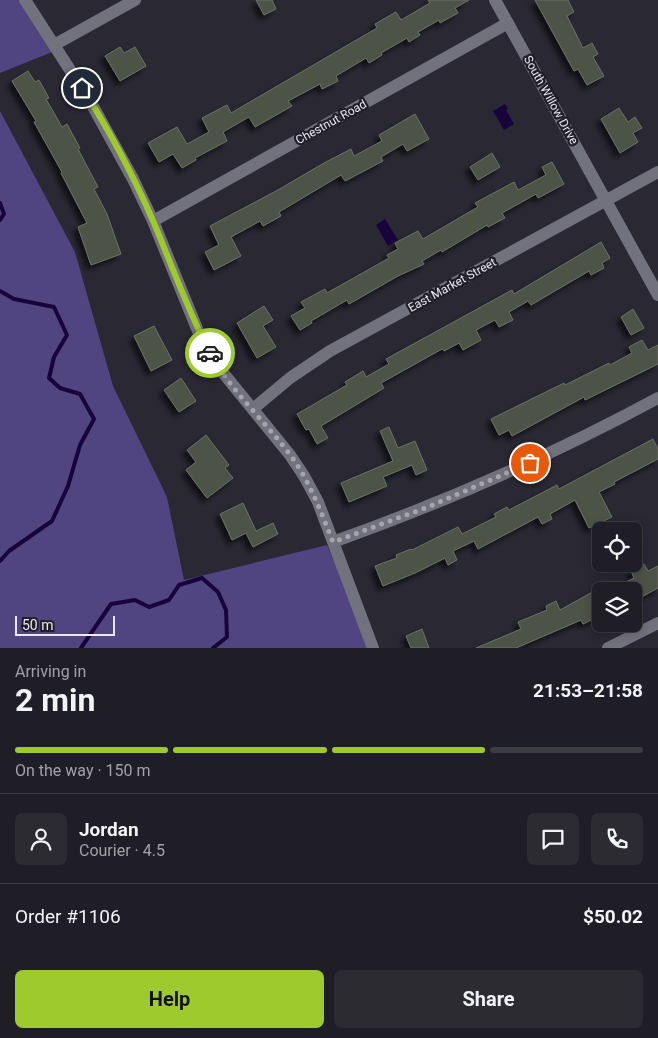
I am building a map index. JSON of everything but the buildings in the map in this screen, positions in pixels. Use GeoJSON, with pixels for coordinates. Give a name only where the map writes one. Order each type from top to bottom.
{"type":"FeatureCollection","features":[{"type":"Feature","properties":{"kind":"street"},"geometry":{"type":"LineString","coordinates":[[25,0],[104,125],[153,221],[198,331],[222,372],[290,455],[318,502],[373,648]]}},
{"type":"Feature","properties":{"kind":"street"},"geometry":{"type":"LineString","coordinates":[[54,45],[135,0]]}},
{"type":"Feature","properties":{"kind":"street","name":"South Willow Drive"},"geometry":{"type":"LineString","coordinates":[[495,0],[658,295]]}},
{"type":"Feature","properties":{"kind":"street","name":"Chestnut Road"},"geometry":{"type":"LineString","coordinates":[[153,221],[508,23]]}},
{"type":"Feature","properties":{"kind":"street","name":"East Market Street"},"geometry":{"type":"LineString","coordinates":[[253,409],[290,378],[330,351],[658,172]]}},
{"type":"Feature","properties":{"kind":"street"},"geometry":{"type":"LineString","coordinates":[[333,542],[428,507],[497,478],[567,445],[658,398]]}},
{"type":"Feature","properties":{"kind":"street"},"geometry":{"type":"LineString","coordinates":[[608,648],[658,623]]}},
{"type":"Feature","properties":{"kind":"shaded area"},"geometry":{"type":"Polygon","coordinates":[[[0,0],[21,0],[57,50],[0,73],[0,0]]]}},
{"type":"Feature","properties":{"kind":"shaded area"},"geometry":{"type":"Polygon","coordinates":[[[505,104],[508,109],[506,110],[514,124],[504,130],[493,111],[505,104]]]}},
{"type":"Feature","properties":{"kind":"shaded area"},"geometry":{"type":"Polygon","coordinates":[[[0,111],[75,252],[113,386],[167,497],[184,580],[327,545],[372,648],[0,648],[0,111]]]}},
{"type":"Feature","properties":{"kind":"shaded area"},"geometry":{"type":"Polygon","coordinates":[[[385,219],[398,240],[388,246],[376,225],[385,219]]]}},
{"type":"Feature","properties":{"kind":"waterway"},"geometry":{"type":"LineString","coordinates":[[0,203],[4,214],[0,220]]}},
{"type":"Feature","properties":{"kind":"waterway"},"geometry":{"type":"LineString","coordinates":[[0,291],[14,299],[54,307],[67,335],[54,357],[49,378],[60,388],[80,394],[94,419],[80,445],[68,486],[52,521],[9,551],[0,561]]}},
{"type":"Feature","properties":{"kind":"waterway"},"geometry":{"type":"LineString","coordinates":[[81,648],[111,604],[135,600],[149,607],[169,600],[179,585],[202,578],[218,592],[226,610],[227,637],[213,648]]}},
{"type":"Feature","properties":{"kind":"way so far"},"geometry":{"type":"LineString","coordinates":[[210,353],[224,374],[290,455],[304,476],[318,502],[333,542],[428,507],[530,463]]}},
{"type":"Feature","properties":{"kind":"route"},"geometry":{"type":"LineString","coordinates":[[82,88],[104,125],[153,221],[198,331],[210,353]]}}]}
